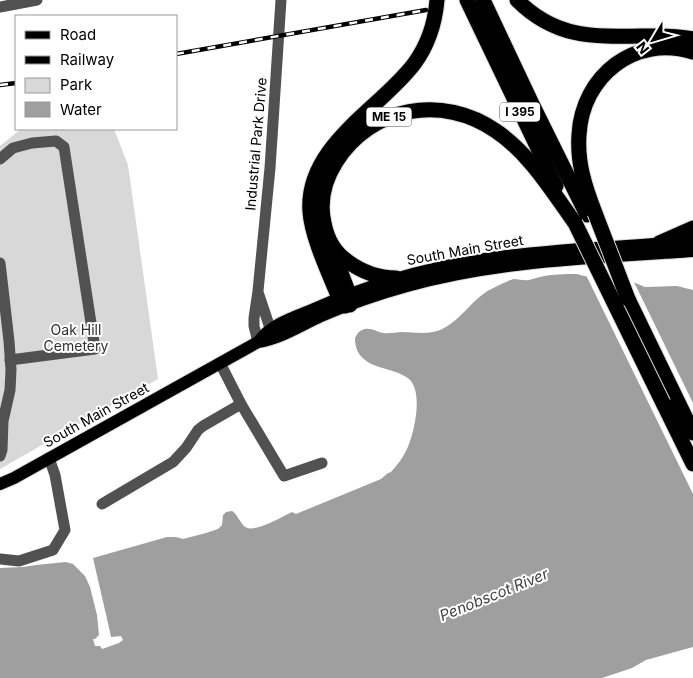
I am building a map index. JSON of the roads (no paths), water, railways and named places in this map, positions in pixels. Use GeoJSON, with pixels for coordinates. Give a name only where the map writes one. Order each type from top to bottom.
{"type":"FeatureCollection","features":[{"type":"Feature","properties":{"kind":"highway"},"geometry":{"type":"LineString","coordinates":[[346,301],[317,240],[311,220],[310,199],[315,178],[324,159],[338,140],[401,79],[418,57],[432,29],[437,0]]}},
{"type":"Feature","properties":{"kind":"highway","name":"I 395"},"geometry":{"type":"LineString","coordinates":[[467,0],[586,217]]}},
{"type":"Feature","properties":{"kind":"highway","name":"I 395"},"geometry":{"type":"LineString","coordinates":[[483,0],[586,217],[693,464]]}},
{"type":"Feature","properties":{"kind":"highway"},"geometry":{"type":"LineString","coordinates":[[517,0],[532,14],[546,23],[578,34],[608,37],[673,36],[693,39]]}},
{"type":"Feature","properties":{"kind":"highway","name":"ME 15"},"geometry":{"type":"LineString","coordinates":[[586,217],[583,179],[578,153],[578,134],[583,108],[593,88],[601,77],[628,56],[654,48],[667,47],[693,52]]}},
{"type":"Feature","properties":{"kind":"highway","name":"ME 15"},"geometry":{"type":"LineString","coordinates":[[396,278],[378,277],[355,267],[342,258],[328,238],[322,214],[322,199],[328,177],[337,159],[356,138],[373,125],[406,112],[442,110],[467,116],[481,122],[504,136],[586,217],[693,433]]}},
{"type":"Feature","properties":{"kind":"highway"},"geometry":{"type":"LineString","coordinates":[[659,244],[693,228]]}},
{"type":"Feature","properties":{"kind":"highway"},"geometry":{"type":"LineString","coordinates":[[328,238],[346,301]]}},
{"type":"Feature","properties":{"kind":"main road","name":"South Main Street"},"geometry":{"type":"LineString","coordinates":[[346,301],[396,278],[452,265],[512,255],[693,241]]}},
{"type":"Feature","properties":{"kind":"main road","name":"South Main Street"},"geometry":{"type":"LineString","coordinates":[[0,484],[258,342],[263,335],[272,334],[291,319],[346,301],[478,270],[526,263],[693,251]]}},
{"type":"Feature","properties":{"kind":"street"},"geometry":{"type":"LineString","coordinates":[[0,7],[38,0]]}},
{"type":"Feature","properties":{"kind":"street","name":"Industrial Park Drive"},"geometry":{"type":"LineString","coordinates":[[258,342],[254,323],[271,158],[281,0]]}},
{"type":"Feature","properties":{"kind":"street"},"geometry":{"type":"LineString","coordinates":[[0,159],[13,148],[32,143],[56,141],[64,147],[95,349],[10,360]]}},
{"type":"Feature","properties":{"kind":"street"},"geometry":{"type":"LineString","coordinates":[[0,263],[3,314],[10,360],[10,390],[3,421],[0,456]]}},
{"type":"Feature","properties":{"kind":"street","name":"Industrial Park Drive"},"geometry":{"type":"LineString","coordinates":[[258,291],[272,334]]}},
{"type":"Feature","properties":{"kind":"street"},"geometry":{"type":"LineString","coordinates":[[220,363],[241,404],[284,476],[322,463]]}},
{"type":"Feature","properties":{"kind":"street"},"geometry":{"type":"LineString","coordinates":[[102,504],[173,462],[186,448],[198,430],[208,422],[241,404]]}},
{"type":"Feature","properties":{"kind":"street"},"geometry":{"type":"LineString","coordinates":[[0,559],[19,561],[53,550],[65,530],[55,475],[49,458]]}},
{"type":"Feature","properties":{"kind":"water","name":"Penobscot River"},"geometry":{"type":"Polygon","coordinates":[[[577,274],[633,282],[645,287],[677,286],[693,290],[693,647],[646,660],[632,668],[602,678],[0,678],[0,568],[66,562],[73,564],[85,576],[90,587],[97,615],[99,635],[93,639],[95,646],[100,646],[102,649],[119,643],[123,640],[121,636],[111,637],[93,558],[167,537],[183,539],[218,529],[222,525],[223,515],[226,512],[232,511],[244,526],[248,528],[260,527],[292,512],[296,514],[381,479],[391,472],[403,457],[412,435],[416,414],[417,403],[414,385],[403,375],[367,362],[361,357],[355,340],[356,335],[360,331],[368,329],[386,333],[421,333],[441,330],[455,321],[479,297],[508,281],[577,274]]]}},
{"type":"Feature","properties":{"kind":"railway"},"geometry":{"type":"LineString","coordinates":[[178,54],[426,10]]}},
{"type":"Feature","properties":{"kind":"railway"},"geometry":{"type":"LineString","coordinates":[[0,85],[15,83]]}},
{"type":"Feature","properties":{"kind":"park label","name":"Oak Hill Cemetery"},"geometry":{"type":"Point","coordinates":[76,338]}}]}
